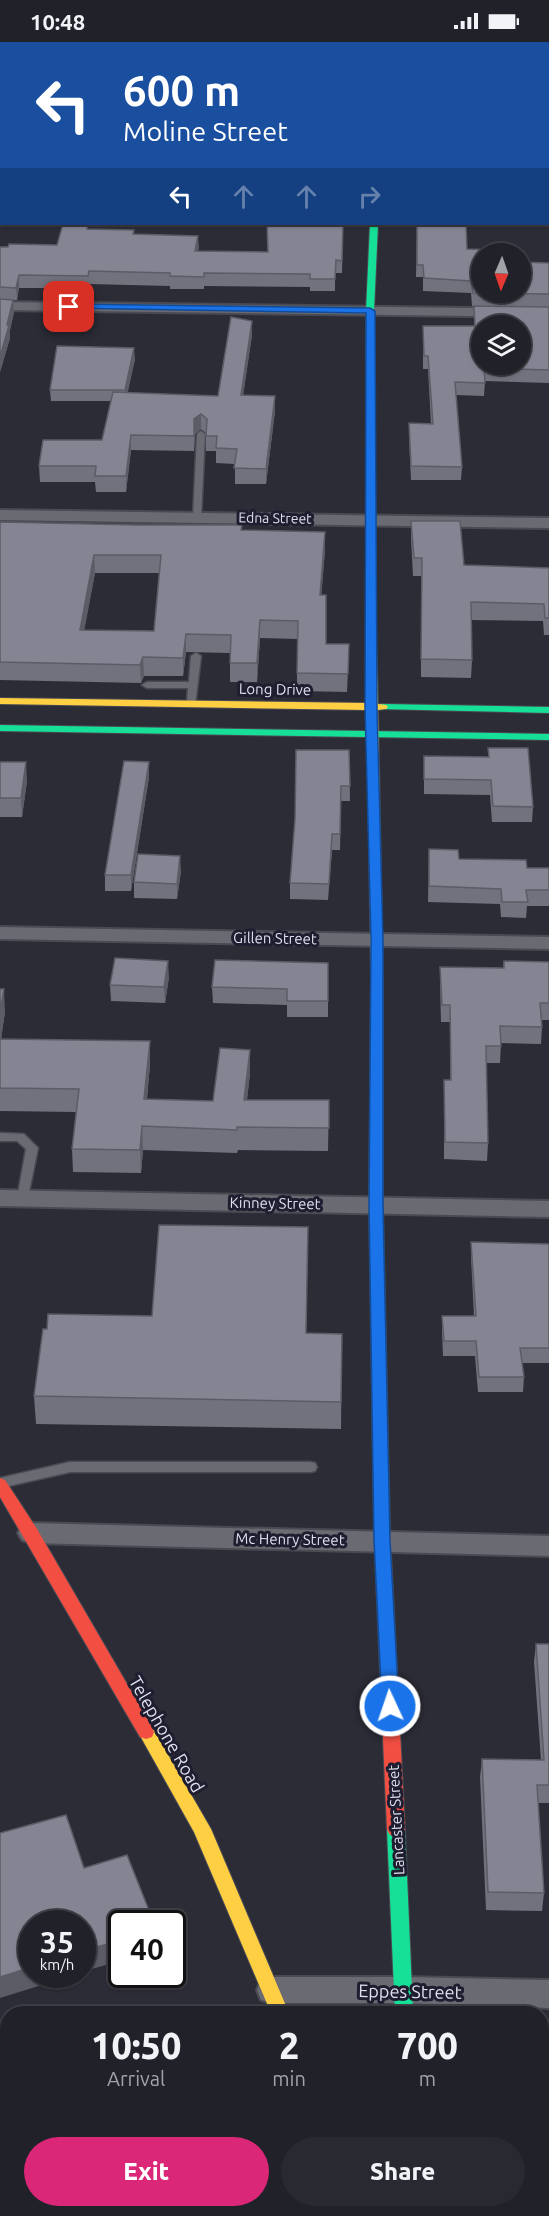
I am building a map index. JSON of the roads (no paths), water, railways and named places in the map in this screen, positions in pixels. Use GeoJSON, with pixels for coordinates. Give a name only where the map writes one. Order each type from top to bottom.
{"type":"FeatureCollection","features":[{"type":"Feature","properties":{"kind":"street","name":"Lancaster Street"},"geometry":{"type":"LineString","coordinates":[[374,225],[370,311],[369,520],[377,940],[376,1205],[382,1540],[404,2001]]}},
{"type":"Feature","properties":{"kind":"street"},"geometry":{"type":"LineString","coordinates":[[0,306],[549,314]]}},
{"type":"Feature","properties":{"kind":"street","name":"Edna Street"},"geometry":{"type":"LineString","coordinates":[[0,515],[549,523]]}},
{"type":"Feature","properties":{"kind":"street","name":"Long Drive"},"geometry":{"type":"LineString","coordinates":[[0,701],[549,710]]}},
{"type":"Feature","properties":{"kind":"street"},"geometry":{"type":"LineString","coordinates":[[0,728],[549,737]]}},
{"type":"Feature","properties":{"kind":"street","name":"Gillen Street"},"geometry":{"type":"LineString","coordinates":[[0,933],[549,943]]}},
{"type":"Feature","properties":{"kind":"street","name":"Kinney Street"},"geometry":{"type":"LineString","coordinates":[[11,1198],[549,1209]]}},
{"type":"Feature","properties":{"kind":"street","name":"Telephone Road"},"geometry":{"type":"LineString","coordinates":[[0,1483],[202,1829],[276,2002]]}},
{"type":"Feature","properties":{"kind":"street","name":"Mc Henry Street"},"geometry":{"type":"LineString","coordinates":[[31,1533],[382,1540],[549,1546]]}},
{"type":"Feature","properties":{"kind":"street","name":"Eppes Street"},"geometry":{"type":"LineString","coordinates":[[276,2002],[491,2003],[549,1994]]}},
{"type":"Feature","properties":{"kind":"lane"},"geometry":{"type":"LineString","coordinates":[[197,518],[201,434]]}},
{"type":"Feature","properties":{"kind":"lane"},"geometry":{"type":"LineString","coordinates":[[192,704],[196,656]]}},
{"type":"Feature","properties":{"kind":"lane"},"geometry":{"type":"LineString","coordinates":[[147,685],[194,685]]}},
{"type":"Feature","properties":{"kind":"lane"},"geometry":{"type":"LineString","coordinates":[[0,1137],[20,1137],[32,1148],[11,1198]]}},
{"type":"Feature","properties":{"kind":"lane"},"geometry":{"type":"LineString","coordinates":[[0,1483],[70,1467],[310,1467]]}}]}
